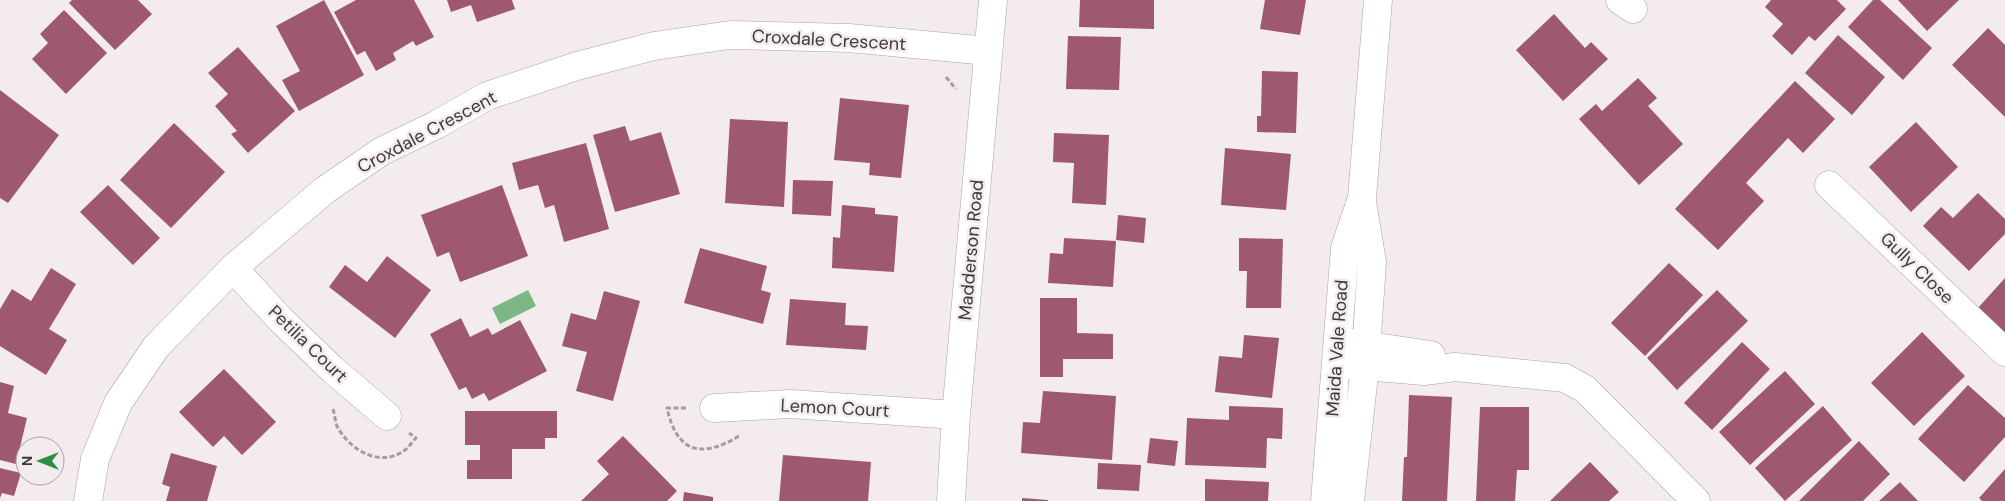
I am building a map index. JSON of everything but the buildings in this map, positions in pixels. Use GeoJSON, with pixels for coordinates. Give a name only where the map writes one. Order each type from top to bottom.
{"type":"FeatureCollection","features":[{"type":"Feature","properties":{"kind":"street","name":"Madderson Road"},"geometry":{"type":"LineString","coordinates":[[951,501],[956,415],[993,0]]}},
{"type":"Feature","properties":{"kind":"street","name":"Maida Vale Road"},"geometry":{"type":"LineString","coordinates":[[1350,501],[1365,355],[1372,262],[1362,198],[1378,0]]}},
{"type":"Feature","properties":{"kind":"street","name":"Croxdale Crescent"},"geometry":{"type":"LineString","coordinates":[[88,501],[95,459],[118,403],[156,347],[233,268],[325,190],[382,151],[438,124],[487,96],[577,66],[654,46],[730,35],[849,38],[988,51]]}},
{"type":"Feature","properties":{"kind":"street","name":"Gully Close"},"geometry":{"type":"LineString","coordinates":[[1829,185],[2005,352]]}},
{"type":"Feature","properties":{"kind":"street","name":"Maida Vale Road"},"geometry":{"type":"LineString","coordinates":[[1325,501],[1345,248],[1362,198]]}},
{"type":"Feature","properties":{"kind":"street","name":"Petilia Court"},"geometry":{"type":"LineString","coordinates":[[233,268],[281,320],[333,370],[387,416]]}},
{"type":"Feature","properties":{"kind":"street"},"geometry":{"type":"LineString","coordinates":[[1338,353],[1430,355],[1455,367],[1565,378],[1585,389],[1696,501]]}},
{"type":"Feature","properties":{"kind":"street","name":"Lemon Court"},"geometry":{"type":"LineString","coordinates":[[714,408],[790,404],[956,415]]}},
{"type":"Feature","properties":{"kind":"path"},"geometry":{"type":"LineString","coordinates":[[941,71],[956,88],[959,97]]}},
{"type":"Feature","properties":{"kind":"path"},"geometry":{"type":"LineString","coordinates":[[333,408],[337,427],[350,445],[368,456],[386,457],[405,450],[416,438],[387,416]]}},
{"type":"Feature","properties":{"kind":"shaded area"},"geometry":{"type":"Polygon","coordinates":[[[528,290],[536,306],[500,324],[492,308],[528,290]]]}}]}
